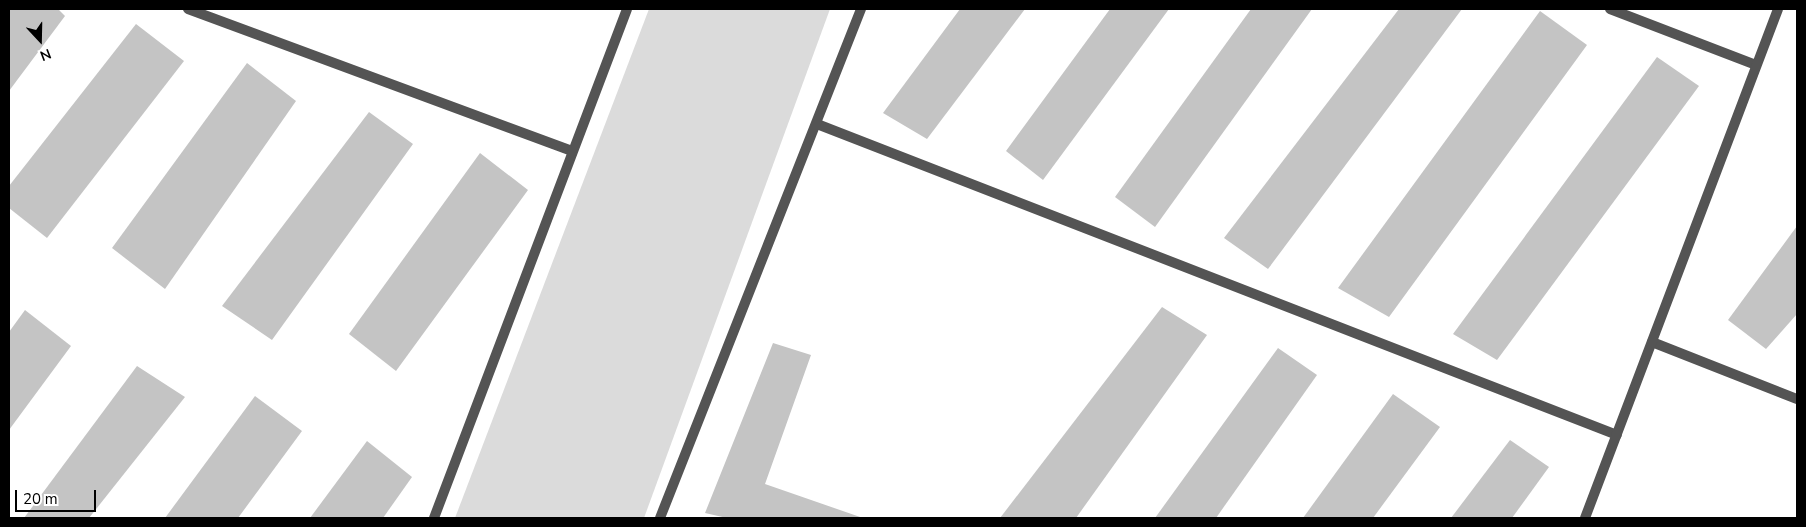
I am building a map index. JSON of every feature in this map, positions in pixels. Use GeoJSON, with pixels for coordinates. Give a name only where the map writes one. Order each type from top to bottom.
{"type":"FeatureCollection","features":[{"type":"Feature","properties":{"kind":"street"},"geometry":{"type":"LineString","coordinates":[[188,9],[571,151]]}},
{"type":"Feature","properties":{"kind":"street"},"geometry":{"type":"LineString","coordinates":[[434,518],[571,151],[627,9]]}},
{"type":"Feature","properties":{"kind":"street"},"geometry":{"type":"LineString","coordinates":[[663,518],[861,9]]}},
{"type":"Feature","properties":{"kind":"street"},"geometry":{"type":"LineString","coordinates":[[1610,9],[1756,65]]}},
{"type":"Feature","properties":{"kind":"street"},"geometry":{"type":"LineString","coordinates":[[1585,518],[1778,9]]}},
{"type":"Feature","properties":{"kind":"street"},"geometry":{"type":"LineString","coordinates":[[817,124],[1617,435]]}},
{"type":"Feature","properties":{"kind":"street"},"geometry":{"type":"LineString","coordinates":[[1652,342],[1797,399]]}},
{"type":"Feature","properties":{"kind":"shaded area"},"geometry":{"type":"Polygon","coordinates":[[[649,9],[830,9],[644,518],[455,518],[649,9]]]}},
{"type":"Feature","properties":{"kind":"building"},"geometry":{"type":"Polygon","coordinates":[[[9,9],[58,9],[65,16],[9,91],[9,9]]]}},
{"type":"Feature","properties":{"kind":"building"},"geometry":{"type":"Polygon","coordinates":[[[960,9],[1025,9],[927,139],[883,113],[960,9]]]}},
{"type":"Feature","properties":{"kind":"building"},"geometry":{"type":"Polygon","coordinates":[[[1110,9],[1169,9],[1043,180],[1006,151],[1110,9]]]}},
{"type":"Feature","properties":{"kind":"building"},"geometry":{"type":"Polygon","coordinates":[[[1251,9],[1312,9],[1155,227],[1115,197],[1251,9]]]}},
{"type":"Feature","properties":{"kind":"building"},"geometry":{"type":"Polygon","coordinates":[[[1399,9],[1462,9],[1268,269],[1224,238],[1399,9]]]}},
{"type":"Feature","properties":{"kind":"building"},"geometry":{"type":"Polygon","coordinates":[[[1540,11],[1587,45],[1389,317],[1338,288],[1540,11]]]}},
{"type":"Feature","properties":{"kind":"building"},"geometry":{"type":"Polygon","coordinates":[[[136,24],[184,61],[47,238],[9,208],[9,186],[136,24]]]}},
{"type":"Feature","properties":{"kind":"building"},"geometry":{"type":"Polygon","coordinates":[[[1657,57],[1699,86],[1497,360],[1453,334],[1657,57]]]}},
{"type":"Feature","properties":{"kind":"building"},"geometry":{"type":"Polygon","coordinates":[[[247,63],[296,101],[165,289],[112,248],[247,63]]]}},
{"type":"Feature","properties":{"kind":"building"},"geometry":{"type":"Polygon","coordinates":[[[369,112],[413,144],[272,340],[222,306],[369,112]]]}},
{"type":"Feature","properties":{"kind":"building"},"geometry":{"type":"Polygon","coordinates":[[[480,153],[528,190],[396,371],[349,334],[480,153]]]}},
{"type":"Feature","properties":{"kind":"building"},"geometry":{"type":"Polygon","coordinates":[[[1797,226],[1797,314],[1766,349],[1728,320],[1797,226]]]}},
{"type":"Feature","properties":{"kind":"building"},"geometry":{"type":"Polygon","coordinates":[[[1162,307],[1207,335],[1076,518],[1000,518],[1162,307]]]}},
{"type":"Feature","properties":{"kind":"building"},"geometry":{"type":"Polygon","coordinates":[[[25,310],[71,346],[9,430],[9,332],[25,310]]]}},
{"type":"Feature","properties":{"kind":"building"},"geometry":{"type":"Polygon","coordinates":[[[773,343],[811,355],[765,484],[863,518],[727,518],[705,513],[773,343]]]}},
{"type":"Feature","properties":{"kind":"building"},"geometry":{"type":"Polygon","coordinates":[[[1278,348],[1317,375],[1216,518],[1155,518],[1278,348]]]}},
{"type":"Feature","properties":{"kind":"building"},"geometry":{"type":"Polygon","coordinates":[[[137,366],[185,397],[89,518],[24,518],[137,366]]]}},
{"type":"Feature","properties":{"kind":"building"},"geometry":{"type":"Polygon","coordinates":[[[1393,394],[1440,427],[1373,518],[1303,518],[1393,394]]]}},
{"type":"Feature","properties":{"kind":"building"},"geometry":{"type":"Polygon","coordinates":[[[255,396],[302,431],[238,518],[165,518],[255,396]]]}},
{"type":"Feature","properties":{"kind":"building"},"geometry":{"type":"Polygon","coordinates":[[[1510,440],[1549,467],[1512,518],[1451,518],[1510,440]]]}},
{"type":"Feature","properties":{"kind":"building"},"geometry":{"type":"Polygon","coordinates":[[[367,441],[412,477],[383,518],[310,518],[367,441]]]}}]}
